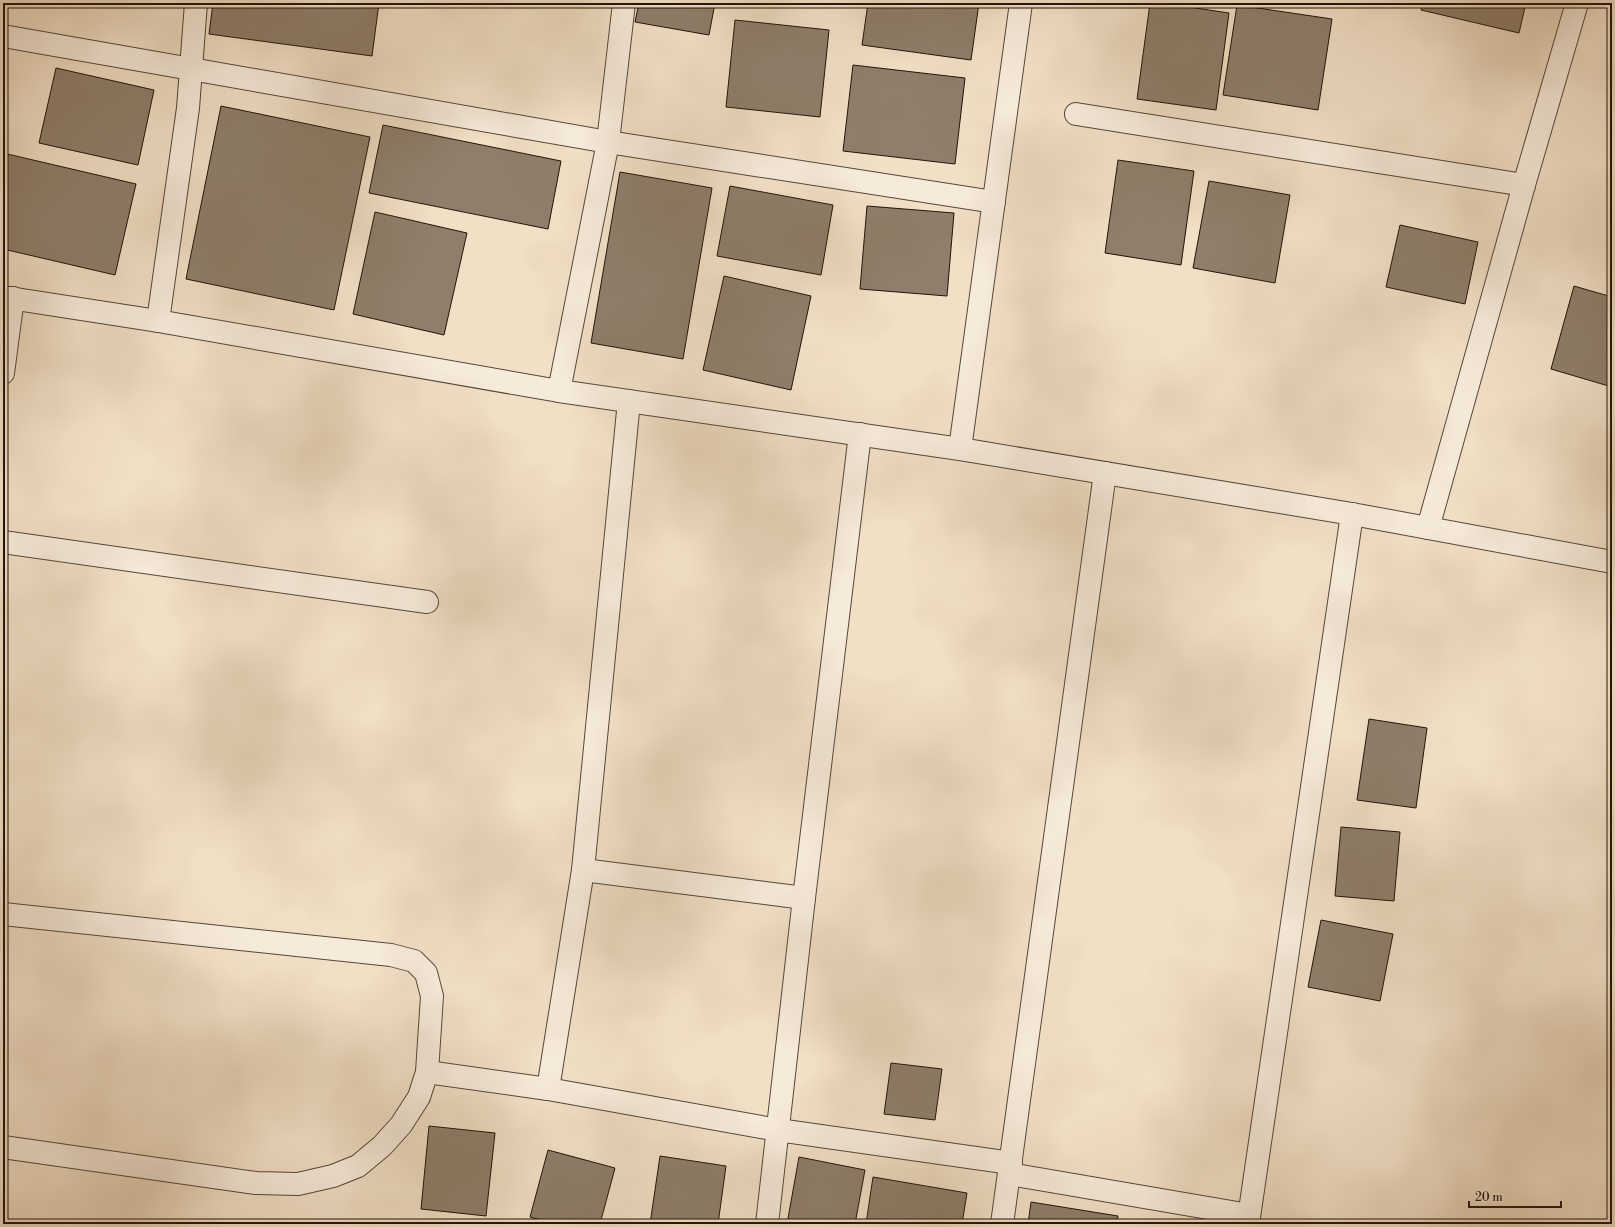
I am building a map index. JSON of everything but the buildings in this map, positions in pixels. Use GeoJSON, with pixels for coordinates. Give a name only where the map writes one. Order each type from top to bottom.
{"type":"FeatureCollection","features":[{"type":"Feature","properties":{"kind":"street"},"geometry":{"type":"LineString","coordinates":[[158,321],[188,108],[196,3]]}},
{"type":"Feature","properties":{"kind":"street"},"geometry":{"type":"LineString","coordinates":[[559,391],[608,142],[624,3]]}},
{"type":"Feature","properties":{"kind":"street"},"geometry":{"type":"LineString","coordinates":[[960,449],[1021,3]]}},
{"type":"Feature","properties":{"kind":"street"},"geometry":{"type":"LineString","coordinates":[[1428,528],[1524,185],[1577,3]]}},
{"type":"Feature","properties":{"kind":"street"},"geometry":{"type":"LineString","coordinates":[[3,36],[608,142],[994,202]]}},
{"type":"Feature","properties":{"kind":"street"},"geometry":{"type":"LineString","coordinates":[[1076,114],[1524,185]]}},
{"type":"Feature","properties":{"kind":"street"},"geometry":{"type":"LineString","coordinates":[[3,373],[8,298],[158,321],[559,391],[960,449],[1352,514],[1612,562]]}},
{"type":"Feature","properties":{"kind":"street"},"geometry":{"type":"LineString","coordinates":[[548,1090],[583,870],[629,401]]}},
{"type":"Feature","properties":{"kind":"street"},"geometry":{"type":"LineString","coordinates":[[767,1224],[804,898],[860,434]]}},
{"type":"Feature","properties":{"kind":"street"},"geometry":{"type":"LineString","coordinates":[[1002,1224],[1105,473]]}},
{"type":"Feature","properties":{"kind":"street"},"geometry":{"type":"LineString","coordinates":[[427,1072],[548,1090],[1010,1168],[1248,1219],[1352,514]]}},
{"type":"Feature","properties":{"kind":"street"},"geometry":{"type":"LineString","coordinates":[[3,542],[427,602]]}},
{"type":"Feature","properties":{"kind":"street"},"geometry":{"type":"LineString","coordinates":[[583,870],[804,898]]}},
{"type":"Feature","properties":{"kind":"street"},"geometry":{"type":"LineString","coordinates":[[3,914],[391,955],[414,961],[426,973],[432,996],[427,1072],[419,1098],[401,1125],[382,1146],[358,1166],[333,1176],[298,1184],[256,1183],[3,1147]]}}]}
